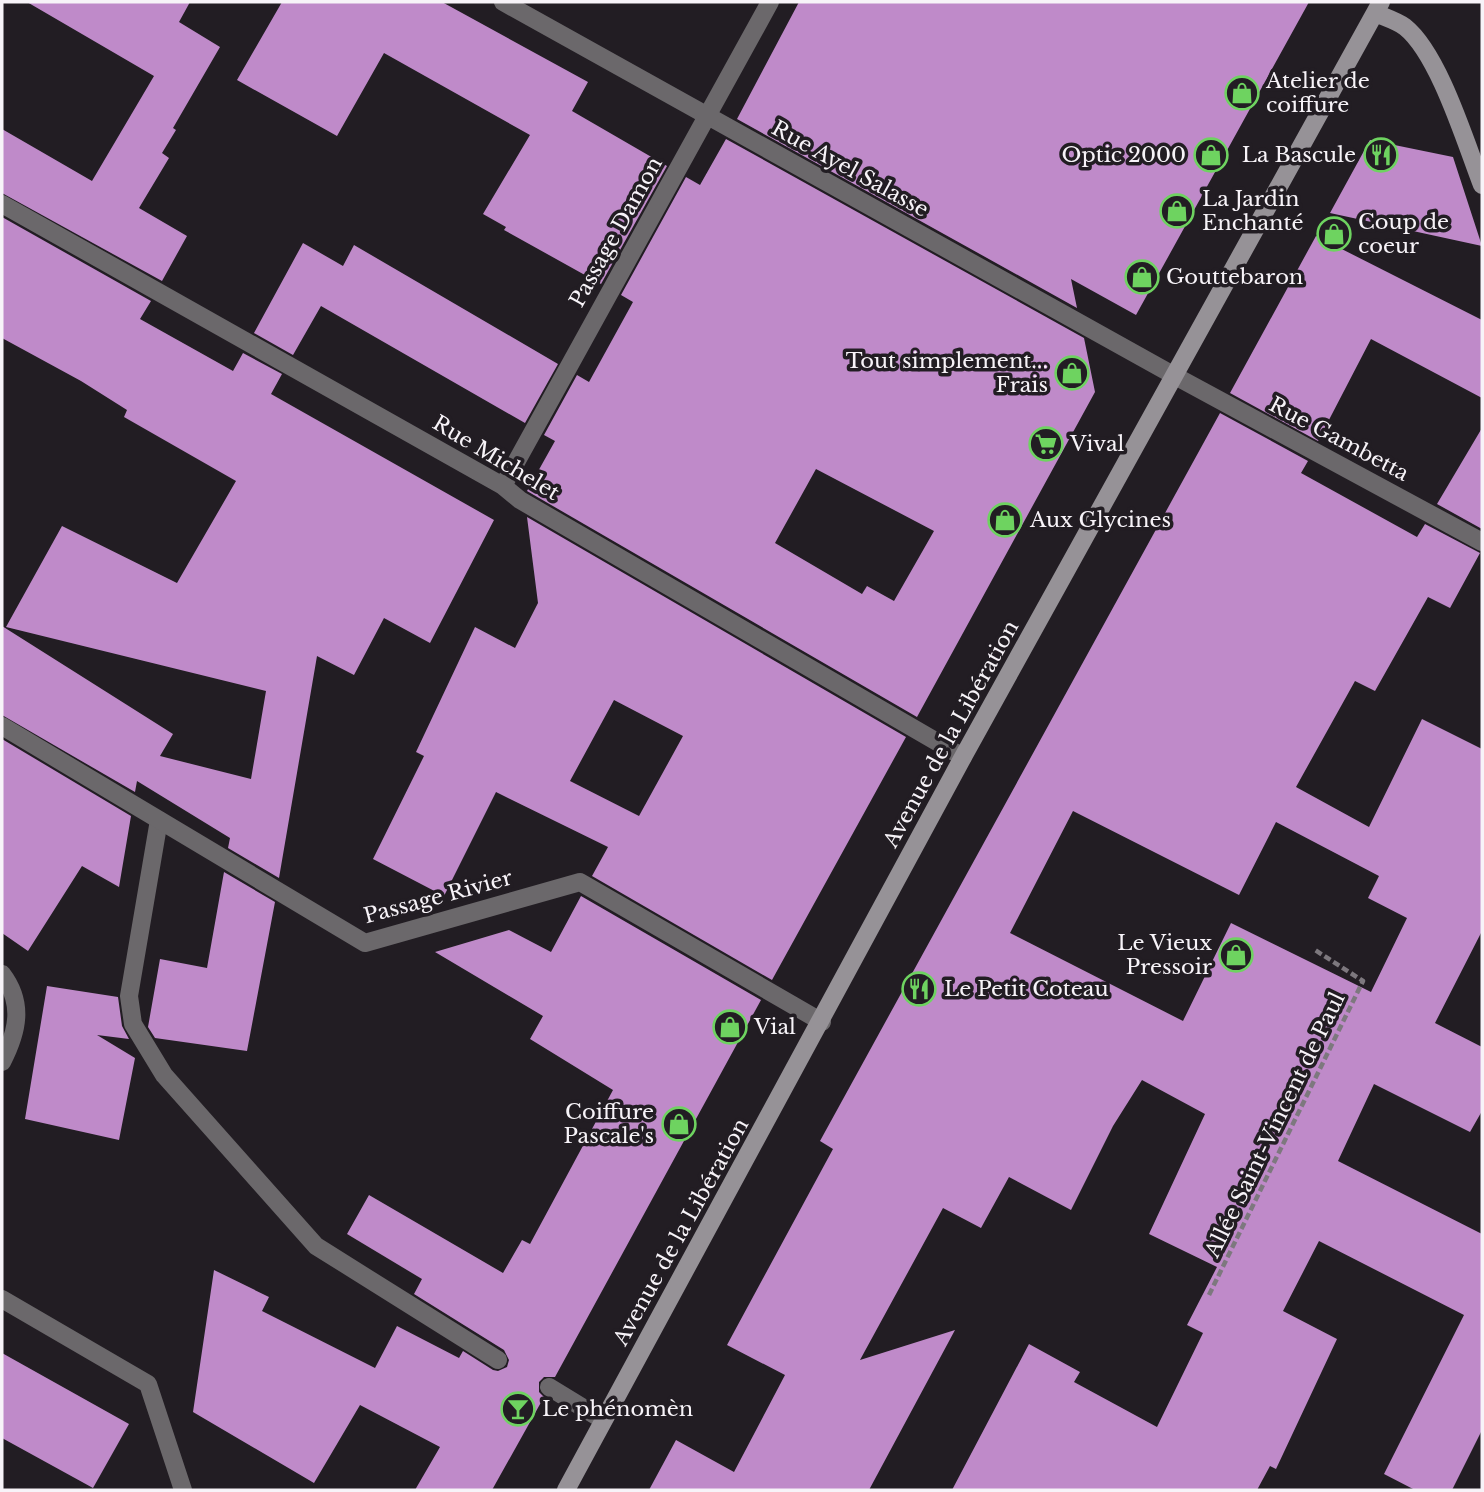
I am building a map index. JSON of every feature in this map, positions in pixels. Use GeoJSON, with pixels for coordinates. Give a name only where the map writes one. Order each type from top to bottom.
{"type":"FeatureCollection","features":[{"type":"Feature","properties":{"kind":"street","name":"Rue Ayel Salasse"},"geometry":{"type":"LineString","coordinates":[[503,2],[1175,376]]}},
{"type":"Feature","properties":{"kind":"street","name":"Passage Damon"},"geometry":{"type":"LineString","coordinates":[[503,486],[770,2]]}},
{"type":"Feature","properties":{"kind":"street"},"geometry":{"type":"LineString","coordinates":[[1378,7],[1405,27],[1428,57],[1456,116],[1482,186]]}},
{"type":"Feature","properties":{"kind":"street","name":"Avenue de la Libération"},"geometry":{"type":"LineString","coordinates":[[566,1490],[964,757],[1378,7]]}},
{"type":"Feature","properties":{"kind":"street","name":"Rue Michelet"},"geometry":{"type":"LineString","coordinates":[[2,204],[503,486],[520,500],[964,757]]}},
{"type":"Feature","properties":{"kind":"street","name":"Rue Gambetta"},"geometry":{"type":"LineString","coordinates":[[1175,376],[1482,542]]}},
{"type":"Feature","properties":{"kind":"street","name":"Passage Rivier"},"geometry":{"type":"LineString","coordinates":[[2,726],[365,943],[580,882],[822,1022]]}},
{"type":"Feature","properties":{"kind":"street"},"geometry":{"type":"LineString","coordinates":[[159,820],[129,996],[133,1024],[164,1075],[316,1246],[498,1360]]}},
{"type":"Feature","properties":{"kind":"street"},"geometry":{"type":"LineString","coordinates":[[2,974],[12,988],[19,1008],[13,1042],[2,1062]]}},
{"type":"Feature","properties":{"kind":"street"},"geometry":{"type":"LineString","coordinates":[[2,1299],[148,1384],[183,1490]]}},
{"type":"Feature","properties":{"kind":"street"},"geometry":{"type":"LineString","coordinates":[[549,1387],[603,1420]]}},
{"type":"Feature","properties":{"kind":"path","name":"Allée Saint-Vincent de Paul"},"geometry":{"type":"LineString","coordinates":[[1209,1295],[1363,981],[1315,950]]}},
{"type":"Feature","properties":{"kind":"building"},"geometry":{"type":"Polygon","coordinates":[[[27,2],[190,2],[179,22],[220,47],[173,128],[176,130],[162,153],[169,158],[139,208],[187,236],[162,281],[2,193],[2,129],[92,181],[154,76],[27,2]]]}},
{"type":"Feature","properties":{"kind":"building"},"geometry":{"type":"Polygon","coordinates":[[[282,2],[442,2],[588,82],[572,111],[667,166],[601,284],[504,230],[506,227],[483,214],[530,135],[384,53],[337,136],[237,80],[282,2]]]}},
{"type":"Feature","properties":{"kind":"building"},"geometry":{"type":"Polygon","coordinates":[[[799,2],[1309,2],[1136,315],[1071,279],[1077,308],[737,119],[799,2]]]}},
{"type":"Feature","properties":{"kind":"building"},"geometry":{"type":"Polygon","coordinates":[[[726,139],[1084,338],[1095,392],[917,717],[527,491],[555,441],[544,435],[577,375],[589,382],[633,302],[621,295],[686,177],[700,185],[726,139]],[[816,469],[775,543],[862,594],[867,586],[894,601],[934,531],[816,469]]]}},
{"type":"Feature","properties":{"kind":"building"},"geometry":{"type":"Polygon","coordinates":[[[1370,140],[1453,157],[1482,246],[1330,213],[1370,140]]]}},
{"type":"Feature","properties":{"kind":"building"},"geometry":{"type":"Polygon","coordinates":[[[2,217],[151,301],[140,319],[233,371],[243,353],[282,374],[271,394],[494,520],[430,643],[384,618],[354,675],[317,656],[279,878],[228,848],[230,838],[137,781],[135,792],[2,715],[2,626],[173,734],[160,756],[251,779],[266,691],[6,627],[62,526],[177,583],[236,481],[124,417],[127,410],[81,381],[2,338],[2,217]]]}},
{"type":"Feature","properties":{"kind":"building"},"geometry":{"type":"Polygon","coordinates":[[[1316,236],[1482,320],[1482,398],[1371,339],[1318,441],[1230,393],[1316,236]]]}},
{"type":"Feature","properties":{"kind":"building"},"geometry":{"type":"Polygon","coordinates":[[[303,243],[343,266],[354,245],[558,364],[525,423],[321,306],[293,355],[254,333],[303,243]]]}},
{"type":"Feature","properties":{"kind":"building"},"geometry":{"type":"Polygon","coordinates":[[[1220,413],[1308,461],[1301,473],[1417,537],[1425,524],[1480,553],[1450,608],[1428,597],[1375,691],[1355,681],[1296,787],[1369,827],[1422,719],[1482,749],[1482,931],[1435,1023],[1482,1047],[1482,1111],[1470,1132],[1374,1084],[1338,1161],[1482,1234],[1482,1430],[1452,1490],[1415,1490],[1384,1474],[1464,1315],[1319,1241],[1283,1311],[1337,1339],[1276,1469],[1270,1466],[1257,1490],[952,1490],[1029,1344],[1080,1372],[1074,1382],[1157,1427],[1203,1333],[1187,1325],[1217,1267],[1149,1234],[1205,1114],[1142,1080],[1113,1126],[1071,1210],[1009,1177],[981,1228],[943,1208],[860,1360],[955,1330],[869,1490],[649,1490],[676,1440],[734,1472],[785,1375],[727,1345],[833,1149],[820,1141],[1220,413]],[[1073,811],[1010,933],[1183,1021],[1231,923],[1371,992],[1407,918],[1368,898],[1379,876],[1276,822],[1239,895],[1073,811]]]}},
{"type":"Feature","properties":{"kind":"building"},"geometry":{"type":"Polygon","coordinates":[[[1482,428],[1482,529],[1437,504],[1482,428]]]}},
{"type":"Feature","properties":{"kind":"building"},"geometry":{"type":"Polygon","coordinates":[[[527,517],[906,737],[772,980],[592,876],[608,847],[496,792],[444,896],[373,859],[424,756],[416,752],[475,627],[515,648],[538,603],[527,517]],[[614,700],[570,781],[639,816],[683,736],[614,700]]]}},
{"type":"Feature","properties":{"kind":"building"},"geometry":{"type":"Polygon","coordinates":[[[2,739],[131,816],[119,887],[82,866],[28,951],[2,933],[2,739]]]}},
{"type":"Feature","properties":{"kind":"building"},"geometry":{"type":"Polygon","coordinates":[[[224,872],[275,902],[247,1051],[155,1038],[148,1027],[160,959],[207,968],[224,872]]]}},
{"type":"Feature","properties":{"kind":"building"},"geometry":{"type":"Polygon","coordinates":[[[581,896],[761,1000],[555,1377],[544,1377],[539,1382],[539,1392],[544,1397],[492,1490],[415,1490],[440,1447],[360,1405],[314,1483],[193,1412],[214,1270],[269,1297],[262,1311],[375,1368],[397,1326],[459,1358],[463,1351],[493,1370],[507,1367],[509,1360],[504,1350],[414,1294],[422,1279],[347,1234],[369,1195],[503,1273],[522,1240],[530,1244],[613,1090],[530,1039],[543,1016],[435,952],[509,930],[551,952],[581,896]]]}},
{"type":"Feature","properties":{"kind":"building"},"geometry":{"type":"Polygon","coordinates":[[[47,986],[118,997],[122,1026],[129,1039],[97,1035],[135,1058],[119,1140],[25,1119],[47,986]]]}},
{"type":"Feature","properties":{"kind":"building"},"geometry":{"type":"Polygon","coordinates":[[[2,1353],[129,1424],[93,1488],[2,1438],[2,1353]]]}},
{"type":"Feature","properties":{"kind":"place","name":"Atelier de coiffure"},"geometry":{"type":"Point","coordinates":[1242,93]}},
{"type":"Feature","properties":{"kind":"place","name":"Optic 2000"},"geometry":{"type":"Point","coordinates":[1211,155]}},
{"type":"Feature","properties":{"kind":"place","name":"La Bascule"},"geometry":{"type":"Point","coordinates":[1381,155]}},
{"type":"Feature","properties":{"kind":"place","name":"La Jardin Enchanté"},"geometry":{"type":"Point","coordinates":[1177,211]}},
{"type":"Feature","properties":{"kind":"place","name":"Coup de coeur"},"geometry":{"type":"Point","coordinates":[1334,234]}},
{"type":"Feature","properties":{"kind":"place","name":"Gouttebaron"},"geometry":{"type":"Point","coordinates":[1142,277]}},
{"type":"Feature","properties":{"kind":"place","name":"Tout simplement... Frais"},"geometry":{"type":"Point","coordinates":[1072,373]}},
{"type":"Feature","properties":{"kind":"place","name":"Vival"},"geometry":{"type":"Point","coordinates":[1046,444]}},
{"type":"Feature","properties":{"kind":"place","name":"Aux Glycines"},"geometry":{"type":"Point","coordinates":[1005,520]}},
{"type":"Feature","properties":{"kind":"place","name":"Le Vieux Pressoir"},"geometry":{"type":"Point","coordinates":[1236,955]}},
{"type":"Feature","properties":{"kind":"place","name":"Le Petit Coteau"},"geometry":{"type":"Point","coordinates":[919,989]}},
{"type":"Feature","properties":{"kind":"place","name":"Vial"},"geometry":{"type":"Point","coordinates":[730,1027]}},
{"type":"Feature","properties":{"kind":"place","name":"Coiffure Pascale's"},"geometry":{"type":"Point","coordinates":[679,1124]}},
{"type":"Feature","properties":{"kind":"place","name":"Le phénomèn"},"geometry":{"type":"Point","coordinates":[518,1409]}}]}
